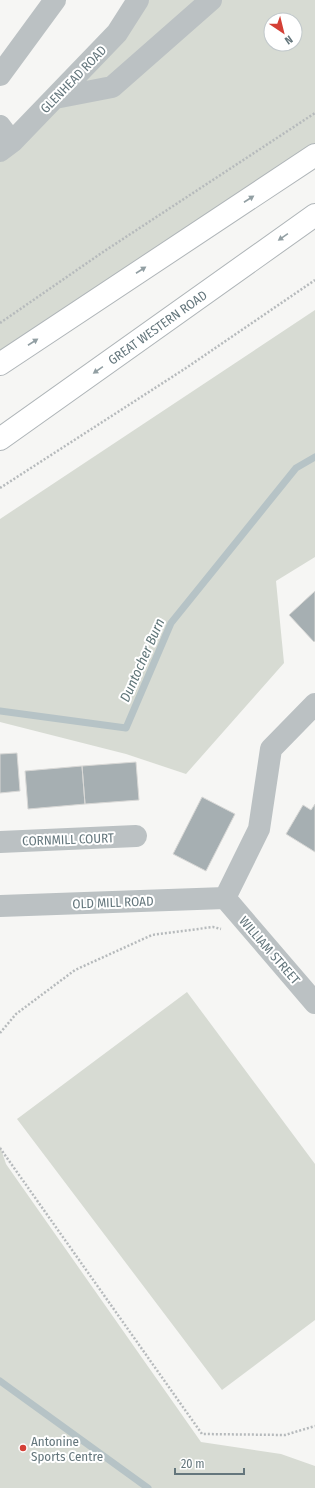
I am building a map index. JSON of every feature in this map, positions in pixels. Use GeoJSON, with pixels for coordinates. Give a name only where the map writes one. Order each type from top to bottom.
{"type":"FeatureCollection","features":[{"type":"Feature","properties":{"kind":"main road"},"geometry":{"type":"LineString","coordinates":[[0,364],[315,155]]}},
{"type":"Feature","properties":{"kind":"main road","name":"GREAT WESTERN ROAD"},"geometry":{"type":"LineString","coordinates":[[0,439],[315,215]]}},
{"type":"Feature","properties":{"kind":"street"},"geometry":{"type":"LineString","coordinates":[[0,75],[55,0]]}},
{"type":"Feature","properties":{"kind":"street","name":"GLENHEAD ROAD"},"geometry":{"type":"LineString","coordinates":[[4,140],[55,98],[117,33],[138,0]]}},
{"type":"Feature","properties":{"kind":"street"},"geometry":{"type":"LineString","coordinates":[[55,98],[112,87],[211,0]]}},
{"type":"Feature","properties":{"kind":"street"},"geometry":{"type":"LineString","coordinates":[[225,898],[259,829],[271,749],[315,704]]}},
{"type":"Feature","properties":{"kind":"street","name":"CORNMILL COURT"},"geometry":{"type":"LineString","coordinates":[[0,842],[136,836]]}},
{"type":"Feature","properties":{"kind":"street","name":"OLD MILL ROAD"},"geometry":{"type":"LineString","coordinates":[[0,906],[225,898]]}},
{"type":"Feature","properties":{"kind":"street","name":"WILLIAM STREET"},"geometry":{"type":"LineString","coordinates":[[225,898],[315,1002]]}},
{"type":"Feature","properties":{"kind":"path"},"geometry":{"type":"LineString","coordinates":[[0,324],[103,252],[315,113]]}},
{"type":"Feature","properties":{"kind":"path"},"geometry":{"type":"LineString","coordinates":[[0,488],[186,368],[315,280]]}},
{"type":"Feature","properties":{"kind":"path"},"geometry":{"type":"LineString","coordinates":[[0,1033],[16,1014],[75,970],[152,935],[213,927],[240,934],[255,933]]}},
{"type":"Feature","properties":{"kind":"path"},"geometry":{"type":"LineString","coordinates":[[0,1148],[202,1434],[284,1435],[315,1426]]}},
{"type":"Feature","properties":{"kind":"shaded area"},"geometry":{"type":"Polygon","coordinates":[[[138,0],[315,0],[315,155],[0,364],[0,151],[138,0]]]}},
{"type":"Feature","properties":{"kind":"shaded area"},"geometry":{"type":"Polygon","coordinates":[[[315,310],[315,557],[276,581],[284,663],[186,774],[126,754],[0,722],[0,519],[315,310]]]}},
{"type":"Feature","properties":{"kind":"shaded area"},"geometry":{"type":"Polygon","coordinates":[[[187,992],[315,1164],[315,1320],[222,1390],[17,1119],[187,992]]]}},
{"type":"Feature","properties":{"kind":"shaded area"},"geometry":{"type":"Polygon","coordinates":[[[0,1146],[6,1164],[201,1442],[281,1454],[315,1466],[315,1488],[0,1488],[0,1146]]]}},
{"type":"Feature","properties":{"kind":"building"},"geometry":{"type":"Polygon","coordinates":[[[315,591],[315,641],[314,642],[289,615],[315,591]]]}},
{"type":"Feature","properties":{"kind":"building"},"geometry":{"type":"Polygon","coordinates":[[[17,753],[20,791],[0,793],[0,754],[17,753]]]}},
{"type":"Feature","properties":{"kind":"building"},"geometry":{"type":"Polygon","coordinates":[[[136,762],[139,800],[85,804],[82,766],[136,762]]]}},
{"type":"Feature","properties":{"kind":"building"},"geometry":{"type":"Polygon","coordinates":[[[82,766],[85,804],[28,809],[25,771],[82,766]]]}},
{"type":"Feature","properties":{"kind":"building"},"geometry":{"type":"Polygon","coordinates":[[[202,797],[235,814],[206,871],[173,854],[202,797]]]}},
{"type":"Feature","properties":{"kind":"building"},"geometry":{"type":"Polygon","coordinates":[[[315,804],[315,852],[286,834],[303,805],[311,810],[315,804]]]}},
{"type":"Feature","properties":{"kind":"waterway","name":"Duntocher Burn"},"geometry":{"type":"LineString","coordinates":[[0,711],[126,728],[171,623],[296,468],[315,457]]}},
{"type":"Feature","properties":{"kind":"waterway","name":"Duntocher Burn"},"geometry":{"type":"LineString","coordinates":[[0,1381],[148,1488]]}},
{"type":"Feature","properties":{"kind":"place","name":"Antonine Sports Centre"},"geometry":{"type":"Point","coordinates":[23,1448]}}]}
